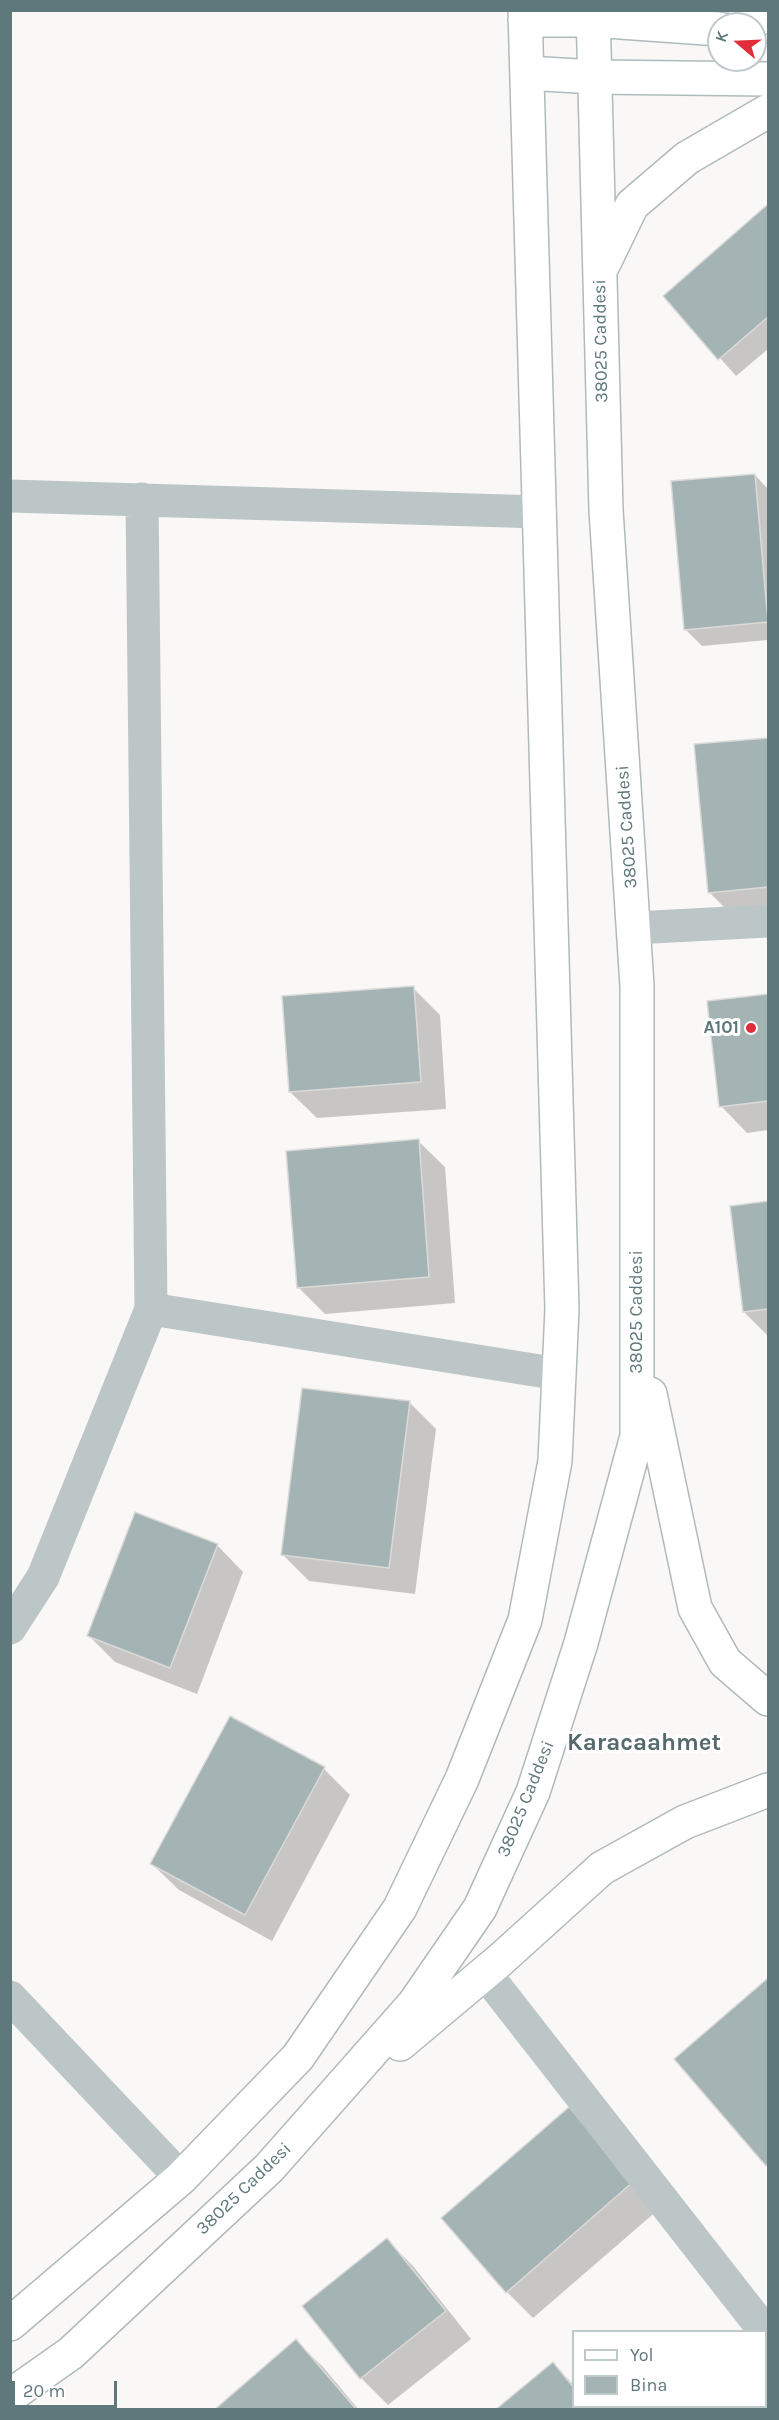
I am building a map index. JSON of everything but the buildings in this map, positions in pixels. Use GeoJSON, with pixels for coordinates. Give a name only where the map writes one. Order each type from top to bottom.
{"type":"FeatureCollection","features":[{"type":"Feature","properties":{"kind":"main road"},"geometry":{"type":"LineString","coordinates":[[745,10],[768,17]]}},
{"type":"Feature","properties":{"kind":"main road"},"geometry":{"type":"LineString","coordinates":[[10,2324],[181,2178],[298,2057],[400,1908],[462,1779],[525,1620],[555,1461],[561,1310],[525,15],[593,15],[707,28]]}},
{"type":"Feature","properties":{"kind":"main road","name":"38025 Caddesi"},"geometry":{"type":"LineString","coordinates":[[10,2396],[71,2353],[269,2168],[414,2004],[480,1908],[533,1792],[581,1643],[637,1437],[637,986],[606,510],[593,15]]}},
{"type":"Feature","properties":{"kind":"main road"},"geometry":{"type":"LineString","coordinates":[[527,73],[768,79]]}},
{"type":"Feature","properties":{"kind":"main road"},"geometry":{"type":"LineString","coordinates":[[600,271],[632,205],[687,158],[768,111]]}},
{"type":"Feature","properties":{"kind":"main road"},"geometry":{"type":"LineString","coordinates":[[637,1335],[695,1608],[725,1662],[768,1699]]}},
{"type":"Feature","properties":{"kind":"main road"},"geometry":{"type":"LineString","coordinates":[[320,2111],[485,1973],[602,1868],[685,1822],[768,1790]]}},
{"type":"Feature","properties":{"kind":"street"},"geometry":{"type":"LineString","coordinates":[[10,496],[540,512]]}},
{"type":"Feature","properties":{"kind":"street"},"geometry":{"type":"LineString","coordinates":[[10,1628],[43,1577],[151,1309],[142,499]]}},
{"type":"Feature","properties":{"kind":"street"},"geometry":{"type":"LineString","coordinates":[[634,928],[768,921]]}},
{"type":"Feature","properties":{"kind":"street"},"geometry":{"type":"LineString","coordinates":[[151,1309],[559,1374]]}},
{"type":"Feature","properties":{"kind":"street"},"geometry":{"type":"LineString","coordinates":[[485,1973],[760,2325]]}},
{"type":"Feature","properties":{"kind":"street"},"geometry":{"type":"LineString","coordinates":[[10,1997],[181,2178]]}},
{"type":"Feature","properties":{"kind":"place","name":"A101"},"geometry":{"type":"Point","coordinates":[751,1028]}},
{"type":"Feature","properties":{"kind":"district","name":"Karacaahmet"},"geometry":{"type":"Point","coordinates":[644,1743]}}]}
